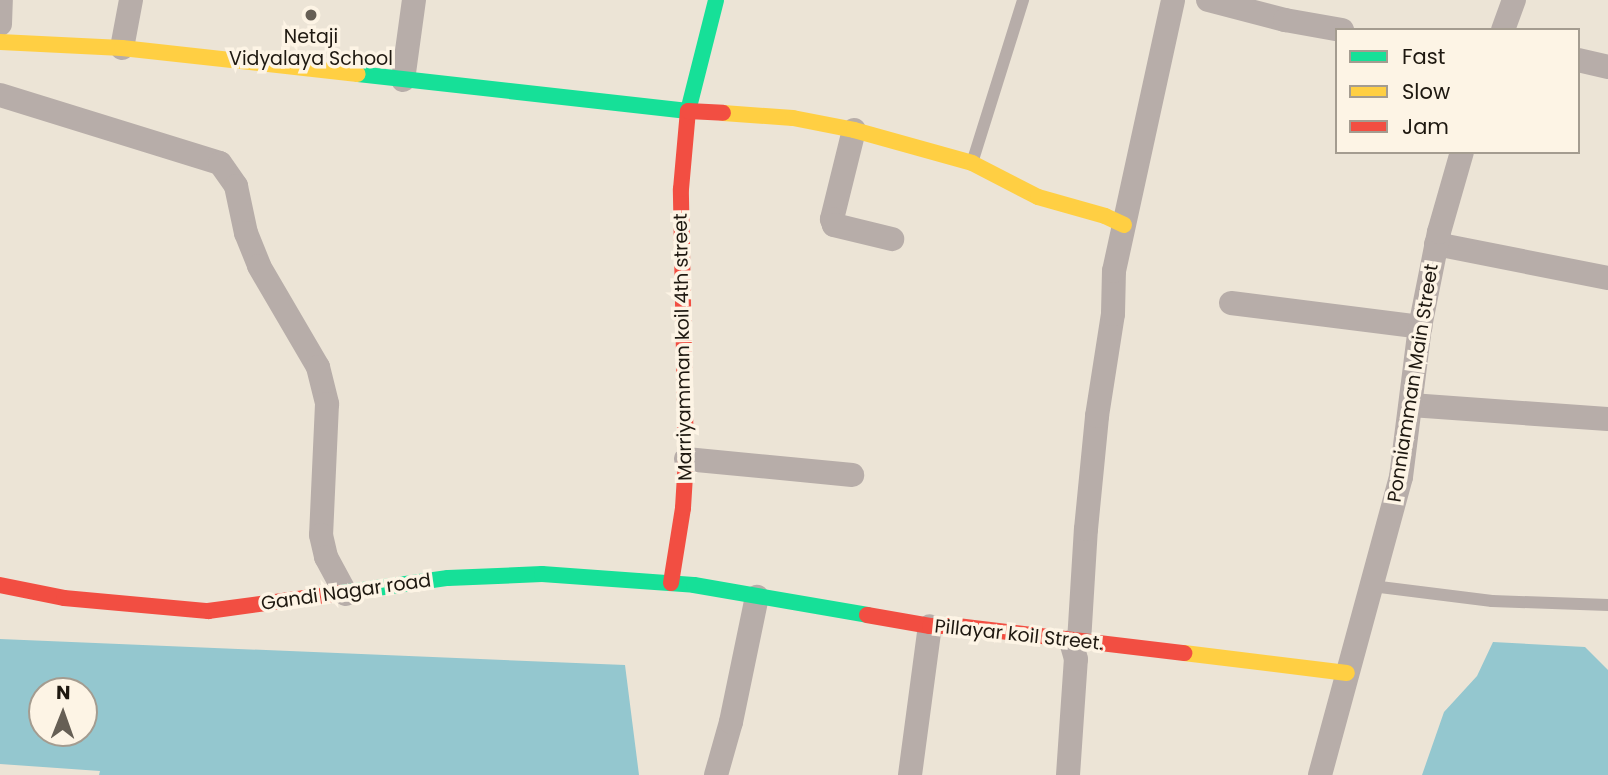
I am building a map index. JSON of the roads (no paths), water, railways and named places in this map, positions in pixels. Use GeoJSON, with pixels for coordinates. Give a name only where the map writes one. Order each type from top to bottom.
{"type":"FeatureCollection","features":[{"type":"Feature","properties":{"kind":"street"},"geometry":{"type":"LineString","coordinates":[[0,24],[1,0]]}},
{"type":"Feature","properties":{"kind":"street"},"geometry":{"type":"LineString","coordinates":[[122,48],[131,0]]}},
{"type":"Feature","properties":{"kind":"street"},"geometry":{"type":"LineString","coordinates":[[402,80],[414,0]]}},
{"type":"Feature","properties":{"kind":"street","name":"Marriyamman koil 4th street"},"geometry":{"type":"LineString","coordinates":[[671,583],[683,508],[686,459],[681,189],[688,111],[716,0]]}},
{"type":"Feature","properties":{"kind":"street"},"geometry":{"type":"LineString","coordinates":[[1068,775],[1075,642],[1097,416],[1113,314],[1114,271],[1173,0]]}},
{"type":"Feature","properties":{"kind":"street"},"geometry":{"type":"LineString","coordinates":[[1208,0],[1335,28]]}},
{"type":"Feature","properties":{"kind":"street"},"geometry":{"type":"LineString","coordinates":[[1504,28],[1514,0]]}},
{"type":"Feature","properties":{"kind":"street"},"geometry":{"type":"LineString","coordinates":[[0,42],[122,48],[688,111],[793,118],[854,130],[972,163],[1038,197],[1105,216],[1125,225]]}},
{"type":"Feature","properties":{"kind":"street"},"geometry":{"type":"LineString","coordinates":[[1580,60],[1608,66]]}},
{"type":"Feature","properties":{"kind":"street"},"geometry":{"type":"LineString","coordinates":[[0,96],[220,163],[236,186],[246,233],[259,266],[318,367],[327,404],[321,535],[326,557],[346,594]]}},
{"type":"Feature","properties":{"kind":"street"},"geometry":{"type":"LineString","coordinates":[[854,130],[832,219],[834,225],[892,239]]}},
{"type":"Feature","properties":{"kind":"street","name":"Ponniamman Main Street"},"geometry":{"type":"LineString","coordinates":[[1320,775],[1401,477],[1420,327],[1436,244],[1461,154]]}},
{"type":"Feature","properties":{"kind":"street"},"geometry":{"type":"LineString","coordinates":[[1436,244],[1608,278]]}},
{"type":"Feature","properties":{"kind":"street"},"geometry":{"type":"LineString","coordinates":[[1231,303],[1420,327]]}},
{"type":"Feature","properties":{"kind":"street"},"geometry":{"type":"LineString","coordinates":[[1411,405],[1608,419]]}},
{"type":"Feature","properties":{"kind":"street"},"geometry":{"type":"LineString","coordinates":[[686,459],[852,475]]}},
{"type":"Feature","properties":{"kind":"street","name":"Gandi Nagar road"},"geometry":{"type":"LineString","coordinates":[[0,585],[64,598],[208,611],[448,578],[542,574],[694,585]]}},
{"type":"Feature","properties":{"kind":"street","name":"Pillayar koil Street."},"geometry":{"type":"LineString","coordinates":[[694,585],[930,626],[957,626],[1346,673]]}},
{"type":"Feature","properties":{"kind":"street"},"geometry":{"type":"LineString","coordinates":[[716,775],[731,722],[757,597]]}},
{"type":"Feature","properties":{"kind":"street"},"geometry":{"type":"LineString","coordinates":[[910,775],[930,626]]}},
{"type":"Feature","properties":{"kind":"lane"},"geometry":{"type":"LineString","coordinates":[[972,163],[1023,0]]}},
{"type":"Feature","properties":{"kind":"lane"},"geometry":{"type":"LineString","coordinates":[[1372,586],[1492,601],[1608,606]]}},
{"type":"Feature","properties":{"kind":"water"},"geometry":{"type":"Polygon","coordinates":[[[0,639],[625,665],[639,775],[99,775],[100,771],[0,764],[0,639]]]}},
{"type":"Feature","properties":{"kind":"water"},"geometry":{"type":"Polygon","coordinates":[[[1493,642],[1585,647],[1608,670],[1608,775],[1422,775],[1444,712],[1477,676],[1493,642]]]}},
{"type":"Feature","properties":{"kind":"place","name":"Netaji Vidyalaya School"},"geometry":{"type":"Point","coordinates":[311,15]}}]}
